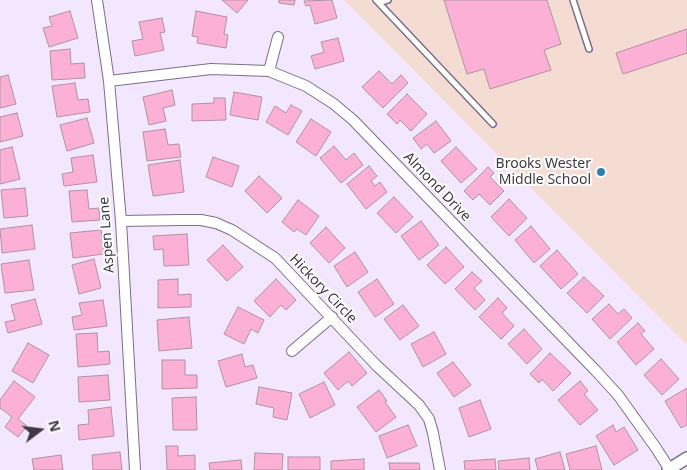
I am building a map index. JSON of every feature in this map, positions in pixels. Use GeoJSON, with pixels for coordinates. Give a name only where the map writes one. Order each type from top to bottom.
{"type":"FeatureCollection","features":[{"type":"Feature","properties":{"kind":"street","name":"Aspen Lane"},"geometry":{"type":"LineString","coordinates":[[97,0],[109,81],[121,221],[135,470]]}},
{"type":"Feature","properties":{"kind":"street"},"geometry":{"type":"LineString","coordinates":[[270,71],[278,37]]}},
{"type":"Feature","properties":{"kind":"street","name":"Almond Drive"},"geometry":{"type":"LineString","coordinates":[[109,81],[210,69],[270,71],[306,86],[334,104],[353,120],[613,389],[656,448],[669,470]]}},
{"type":"Feature","properties":{"kind":"street","name":"Hickory Circle"},"geometry":{"type":"LineString","coordinates":[[121,221],[202,220],[216,223],[232,230],[275,258],[376,365],[419,405],[429,419],[434,433],[440,470]]}},
{"type":"Feature","properties":{"kind":"street"},"geometry":{"type":"LineString","coordinates":[[292,352],[332,317]]}},
{"type":"Feature","properties":{"kind":"street"},"geometry":{"type":"LineString","coordinates":[[669,470],[687,458]]}},
{"type":"Feature","properties":{"kind":"lane"},"geometry":{"type":"LineString","coordinates":[[378,2],[388,0]]}},
{"type":"Feature","properties":{"kind":"lane"},"geometry":{"type":"LineString","coordinates":[[574,0],[589,48]]}},
{"type":"Feature","properties":{"kind":"lane"},"geometry":{"type":"LineString","coordinates":[[378,2],[493,124]]}},
{"type":"Feature","properties":{"kind":"shaded area","name":"Brooks Wester Middle School"},"geometry":{"type":"Polygon","coordinates":[[[344,0],[687,0],[687,345],[344,0]]]}},
{"type":"Feature","properties":{"kind":"building"},"geometry":{"type":"Polygon","coordinates":[[[222,0],[248,0],[237,13],[222,0]]]}},
{"type":"Feature","properties":{"kind":"building"},"geometry":{"type":"Polygon","coordinates":[[[279,0],[295,0],[294,5],[279,3],[279,0]]]}},
{"type":"Feature","properties":{"kind":"building"},"geometry":{"type":"Polygon","coordinates":[[[332,0],[337,18],[315,24],[310,5],[306,6],[304,1],[332,0]]]}},
{"type":"Feature","properties":{"kind":"building"},"geometry":{"type":"Polygon","coordinates":[[[444,0],[547,0],[561,44],[544,50],[551,70],[490,89],[484,69],[467,74],[444,0]]]}},
{"type":"Feature","properties":{"kind":"building"},"geometry":{"type":"Polygon","coordinates":[[[70,11],[78,38],[49,47],[43,28],[52,26],[49,17],[70,11]]]}},
{"type":"Feature","properties":{"kind":"building"},"geometry":{"type":"Polygon","coordinates":[[[196,11],[227,17],[224,34],[228,35],[226,48],[197,43],[198,37],[192,36],[196,11]]]}},
{"type":"Feature","properties":{"kind":"building"},"geometry":{"type":"Polygon","coordinates":[[[162,18],[165,32],[160,33],[164,50],[135,56],[132,41],[143,39],[139,22],[162,18]]]}},
{"type":"Feature","properties":{"kind":"building"},"geometry":{"type":"Polygon","coordinates":[[[687,29],[687,53],[623,74],[616,53],[687,29]]]}},
{"type":"Feature","properties":{"kind":"building"},"geometry":{"type":"Polygon","coordinates":[[[338,38],[344,61],[315,69],[311,56],[324,52],[321,42],[338,38]]]}},
{"type":"Feature","properties":{"kind":"building"},"geometry":{"type":"Polygon","coordinates":[[[70,49],[71,64],[84,63],[85,78],[52,80],[50,51],[70,49]]]}},
{"type":"Feature","properties":{"kind":"building"},"geometry":{"type":"Polygon","coordinates":[[[379,71],[392,84],[401,75],[408,83],[383,108],[362,87],[379,71]]]}},
{"type":"Feature","properties":{"kind":"building"},"geometry":{"type":"Polygon","coordinates":[[[8,75],[16,104],[0,108],[0,77],[8,75]]]}},
{"type":"Feature","properties":{"kind":"building"},"geometry":{"type":"Polygon","coordinates":[[[75,83],[78,100],[88,99],[90,112],[57,117],[52,86],[75,83]]]}},
{"type":"Feature","properties":{"kind":"building"},"geometry":{"type":"Polygon","coordinates":[[[172,90],[175,105],[163,108],[166,121],[149,125],[143,97],[172,90]]]}},
{"type":"Feature","properties":{"kind":"building"},"geometry":{"type":"Polygon","coordinates":[[[234,92],[262,97],[258,120],[230,115],[234,92]]]}},
{"type":"Feature","properties":{"kind":"building"},"geometry":{"type":"Polygon","coordinates":[[[407,94],[427,114],[411,131],[400,120],[397,124],[387,114],[407,94]]]}},
{"type":"Feature","properties":{"kind":"building"},"geometry":{"type":"Polygon","coordinates":[[[214,98],[225,98],[226,120],[192,121],[192,104],[214,103],[214,98]]]}},
{"type":"Feature","properties":{"kind":"building"},"geometry":{"type":"Polygon","coordinates":[[[291,105],[302,111],[288,135],[266,122],[275,106],[286,113],[291,105]]]}},
{"type":"Feature","properties":{"kind":"building"},"geometry":{"type":"Polygon","coordinates":[[[17,113],[23,136],[0,142],[0,117],[17,113]]]}},
{"type":"Feature","properties":{"kind":"building"},"geometry":{"type":"Polygon","coordinates":[[[87,118],[94,143],[67,151],[60,125],[87,118]]]}},
{"type":"Feature","properties":{"kind":"building"},"geometry":{"type":"Polygon","coordinates":[[[311,119],[331,132],[316,156],[296,142],[311,119]]]}},
{"type":"Feature","properties":{"kind":"building"},"geometry":{"type":"Polygon","coordinates":[[[436,121],[451,141],[434,153],[427,144],[421,149],[413,138],[436,121]]]}},
{"type":"Feature","properties":{"kind":"building"},"geometry":{"type":"Polygon","coordinates":[[[165,129],[168,145],[179,144],[181,157],[147,161],[143,132],[165,129]]]}},
{"type":"Feature","properties":{"kind":"building"},"geometry":{"type":"Polygon","coordinates":[[[334,146],[346,160],[354,153],[363,165],[341,183],[320,158],[334,146]]]}},
{"type":"Feature","properties":{"kind":"building"},"geometry":{"type":"Polygon","coordinates":[[[12,147],[20,179],[0,184],[0,150],[12,147]]]}},
{"type":"Feature","properties":{"kind":"building"},"geometry":{"type":"Polygon","coordinates":[[[456,147],[477,169],[461,183],[441,161],[456,147]]]}},
{"type":"Feature","properties":{"kind":"building"},"geometry":{"type":"Polygon","coordinates":[[[93,155],[97,182],[64,186],[62,174],[73,172],[71,158],[93,155]]]}},
{"type":"Feature","properties":{"kind":"building"},"geometry":{"type":"Polygon","coordinates":[[[213,157],[239,166],[232,187],[206,177],[213,157]]]}},
{"type":"Feature","properties":{"kind":"building"},"geometry":{"type":"Polygon","coordinates":[[[180,160],[184,192],[153,196],[148,165],[180,160]]]}},
{"type":"Feature","properties":{"kind":"building"},"geometry":{"type":"Polygon","coordinates":[[[369,166],[377,176],[371,181],[375,186],[380,182],[387,192],[366,209],[347,184],[369,166]]]}},
{"type":"Feature","properties":{"kind":"building"},"geometry":{"type":"Polygon","coordinates":[[[488,167],[494,173],[490,177],[504,191],[490,205],[479,194],[473,200],[464,191],[488,167]]]}},
{"type":"Feature","properties":{"kind":"building"},"geometry":{"type":"Polygon","coordinates":[[[259,176],[282,198],[267,213],[245,191],[259,176]]]}},
{"type":"Feature","properties":{"kind":"building"},"geometry":{"type":"Polygon","coordinates":[[[25,188],[28,216],[4,218],[1,190],[25,188]]]}},
{"type":"Feature","properties":{"kind":"building"},"geometry":{"type":"Polygon","coordinates":[[[87,190],[89,209],[99,208],[100,220],[72,222],[69,191],[87,190]]]}},
{"type":"Feature","properties":{"kind":"building"},"geometry":{"type":"Polygon","coordinates":[[[394,197],[413,217],[396,233],[377,213],[394,197]]]}},
{"type":"Feature","properties":{"kind":"building"},"geometry":{"type":"Polygon","coordinates":[[[509,199],[527,218],[509,236],[491,217],[509,199]]]}},
{"type":"Feature","properties":{"kind":"building"},"geometry":{"type":"Polygon","coordinates":[[[298,200],[319,216],[306,235],[297,229],[294,232],[282,222],[298,200]]]}},
{"type":"Feature","properties":{"kind":"building"},"geometry":{"type":"Polygon","coordinates":[[[421,221],[439,245],[419,260],[401,236],[421,221]]]}},
{"type":"Feature","properties":{"kind":"building"},"geometry":{"type":"Polygon","coordinates":[[[32,225],[35,249],[2,253],[0,229],[32,225]]]}},
{"type":"Feature","properties":{"kind":"building"},"geometry":{"type":"Polygon","coordinates":[[[531,226],[550,249],[534,263],[515,240],[531,226]]]}},
{"type":"Feature","properties":{"kind":"building"},"geometry":{"type":"Polygon","coordinates":[[[326,227],[345,248],[329,263],[310,243],[326,227]]]}},
{"type":"Feature","properties":{"kind":"building"},"geometry":{"type":"Polygon","coordinates":[[[101,230],[104,254],[73,258],[70,233],[101,230]]]}},
{"type":"Feature","properties":{"kind":"building"},"geometry":{"type":"Polygon","coordinates":[[[187,234],[189,265],[164,266],[163,249],[154,250],[153,236],[187,234]]]}},
{"type":"Feature","properties":{"kind":"building"},"geometry":{"type":"Polygon","coordinates":[[[223,245],[243,267],[227,281],[207,260],[223,245]]]}},
{"type":"Feature","properties":{"kind":"building"},"geometry":{"type":"Polygon","coordinates":[[[446,247],[464,267],[445,284],[427,265],[446,247]]]}},
{"type":"Feature","properties":{"kind":"building"},"geometry":{"type":"Polygon","coordinates":[[[557,250],[578,274],[561,289],[540,266],[557,250]]]}},
{"type":"Feature","properties":{"kind":"building"},"geometry":{"type":"Polygon","coordinates":[[[355,252],[368,272],[347,287],[334,266],[355,252]]]}},
{"type":"Feature","properties":{"kind":"building"},"geometry":{"type":"Polygon","coordinates":[[[94,259],[101,288],[79,294],[72,265],[94,259]]]}},
{"type":"Feature","properties":{"kind":"building"},"geometry":{"type":"Polygon","coordinates":[[[29,260],[34,290],[5,293],[1,264],[29,260]]]}},
{"type":"Feature","properties":{"kind":"building"},"geometry":{"type":"Polygon","coordinates":[[[472,272],[482,281],[474,288],[485,300],[475,310],[455,289],[472,272]]]}},
{"type":"Feature","properties":{"kind":"building"},"geometry":{"type":"Polygon","coordinates":[[[584,277],[604,296],[587,313],[567,293],[584,277]]]}},
{"type":"Feature","properties":{"kind":"building"},"geometry":{"type":"Polygon","coordinates":[[[178,279],[178,295],[191,294],[191,307],[158,308],[158,280],[178,279]]]}},
{"type":"Feature","properties":{"kind":"building"},"geometry":{"type":"Polygon","coordinates":[[[276,279],[296,300],[286,310],[281,305],[270,317],[254,301],[276,279]]]}},
{"type":"Feature","properties":{"kind":"building"},"geometry":{"type":"Polygon","coordinates":[[[377,279],[394,304],[375,317],[358,292],[377,279]]]}},
{"type":"Feature","properties":{"kind":"building"},"geometry":{"type":"Polygon","coordinates":[[[498,298],[507,308],[502,313],[514,326],[501,339],[479,317],[498,298]]]}},
{"type":"Feature","properties":{"kind":"building"},"geometry":{"type":"Polygon","coordinates":[[[35,299],[42,324],[8,333],[5,322],[15,320],[11,305],[35,299]]]}},
{"type":"Feature","properties":{"kind":"building"},"geometry":{"type":"Polygon","coordinates":[[[103,300],[107,326],[74,330],[72,317],[82,315],[79,303],[103,300]]]}},
{"type":"Feature","properties":{"kind":"building"},"geometry":{"type":"Polygon","coordinates":[[[609,304],[618,314],[624,309],[632,318],[610,339],[592,319],[609,304]]]}},
{"type":"Feature","properties":{"kind":"building"},"geometry":{"type":"Polygon","coordinates":[[[403,305],[419,326],[400,340],[384,319],[403,305]]]}},
{"type":"Feature","properties":{"kind":"building"},"geometry":{"type":"Polygon","coordinates":[[[238,307],[264,320],[258,333],[251,329],[244,344],[224,334],[238,307]]]}},
{"type":"Feature","properties":{"kind":"building"},"geometry":{"type":"Polygon","coordinates":[[[189,317],[192,348],[159,351],[157,320],[189,317]]]}},
{"type":"Feature","properties":{"kind":"building"},"geometry":{"type":"Polygon","coordinates":[[[638,323],[645,331],[641,334],[654,349],[636,365],[617,342],[638,323]]]}},
{"type":"Feature","properties":{"kind":"building"},"geometry":{"type":"Polygon","coordinates":[[[524,329],[542,349],[527,364],[508,344],[524,329]]]}},
{"type":"Feature","properties":{"kind":"building"},"geometry":{"type":"Polygon","coordinates":[[[434,332],[446,354],[423,367],[411,344],[434,332]]]}},
{"type":"Feature","properties":{"kind":"building"},"geometry":{"type":"Polygon","coordinates":[[[97,333],[98,352],[109,351],[110,364],[78,367],[76,334],[97,333]]]}},
{"type":"Feature","properties":{"kind":"building"},"geometry":{"type":"Polygon","coordinates":[[[28,343],[49,355],[33,383],[12,371],[28,343]]]}},
{"type":"Feature","properties":{"kind":"building"},"geometry":{"type":"Polygon","coordinates":[[[349,352],[367,373],[352,386],[348,381],[338,390],[324,373],[349,352]]]}},
{"type":"Feature","properties":{"kind":"building"},"geometry":{"type":"Polygon","coordinates":[[[550,353],[571,373],[553,391],[542,379],[539,383],[530,374],[550,353]]]}},
{"type":"Feature","properties":{"kind":"building"},"geometry":{"type":"Polygon","coordinates":[[[242,354],[245,367],[253,365],[257,378],[226,387],[218,361],[242,354]]]}},
{"type":"Feature","properties":{"kind":"building"},"geometry":{"type":"Polygon","coordinates":[[[661,359],[679,379],[662,395],[644,375],[661,359]]]}},
{"type":"Feature","properties":{"kind":"building"},"geometry":{"type":"Polygon","coordinates":[[[162,360],[185,360],[185,375],[197,375],[197,388],[162,389],[162,360]]]}},
{"type":"Feature","properties":{"kind":"building"},"geometry":{"type":"Polygon","coordinates":[[[453,362],[471,385],[454,397],[437,373],[453,362]]]}},
{"type":"Feature","properties":{"kind":"building"},"geometry":{"type":"Polygon","coordinates":[[[108,375],[110,400],[79,402],[78,377],[108,375]]]}},
{"type":"Feature","properties":{"kind":"building"},"geometry":{"type":"Polygon","coordinates":[[[14,381],[35,397],[18,419],[27,426],[18,437],[5,427],[12,417],[0,408],[0,400],[14,381]]]}},
{"type":"Feature","properties":{"kind":"building"},"geometry":{"type":"Polygon","coordinates":[[[580,381],[588,391],[584,394],[598,410],[580,425],[558,400],[580,381]]]}},
{"type":"Feature","properties":{"kind":"building"},"geometry":{"type":"Polygon","coordinates":[[[324,382],[335,405],[310,418],[299,394],[324,382]]]}},
{"type":"Feature","properties":{"kind":"building"},"geometry":{"type":"Polygon","coordinates":[[[259,387],[292,393],[287,420],[273,417],[274,408],[256,404],[259,387]]]}},
{"type":"Feature","properties":{"kind":"building"},"geometry":{"type":"Polygon","coordinates":[[[687,388],[687,425],[681,428],[665,401],[687,388]]]}},
{"type":"Feature","properties":{"kind":"building"},"geometry":{"type":"Polygon","coordinates":[[[379,390],[396,417],[376,432],[357,407],[379,390]]]}},
{"type":"Feature","properties":{"kind":"building"},"geometry":{"type":"Polygon","coordinates":[[[196,397],[197,430],[173,430],[172,398],[196,397]]]}},
{"type":"Feature","properties":{"kind":"building"},"geometry":{"type":"Polygon","coordinates":[[[480,400],[491,429],[469,437],[459,408],[480,400]]]}},
{"type":"Feature","properties":{"kind":"building"},"geometry":{"type":"Polygon","coordinates":[[[111,407],[114,436],[79,440],[78,425],[89,424],[88,410],[111,407]]]}},
{"type":"Feature","properties":{"kind":"building"},"geometry":{"type":"Polygon","coordinates":[[[408,425],[417,446],[387,458],[379,436],[408,425]]]}},
{"type":"Feature","properties":{"kind":"building"},"geometry":{"type":"Polygon","coordinates":[[[613,425],[616,432],[624,427],[638,450],[614,465],[596,436],[613,425]]]}},
{"type":"Feature","properties":{"kind":"building"},"geometry":{"type":"Polygon","coordinates":[[[166,446],[178,446],[178,456],[195,455],[195,470],[167,470],[166,446]]]}},
{"type":"Feature","properties":{"kind":"building"},"geometry":{"type":"Polygon","coordinates":[[[596,446],[602,470],[570,470],[566,454],[596,446]]]}},
{"type":"Feature","properties":{"kind":"building"},"geometry":{"type":"Polygon","coordinates":[[[120,452],[122,470],[93,470],[92,455],[120,452]]]}},
{"type":"Feature","properties":{"kind":"building"},"geometry":{"type":"Polygon","coordinates":[[[560,452],[565,470],[538,470],[535,459],[560,452]]]}},
{"type":"Feature","properties":{"kind":"building"},"geometry":{"type":"Polygon","coordinates":[[[255,453],[283,454],[282,470],[254,470],[255,453]]]}},
{"type":"Feature","properties":{"kind":"building"},"geometry":{"type":"Polygon","coordinates":[[[61,455],[63,470],[34,470],[32,459],[61,455]]]}},
{"type":"Feature","properties":{"kind":"building"},"geometry":{"type":"Polygon","coordinates":[[[288,457],[320,457],[320,470],[288,470],[288,457]]]}},
{"type":"Feature","properties":{"kind":"building"},"geometry":{"type":"Polygon","coordinates":[[[529,458],[530,470],[499,470],[498,461],[529,458]]]}},
{"type":"Feature","properties":{"kind":"building"},"geometry":{"type":"Polygon","coordinates":[[[364,459],[364,470],[331,470],[331,461],[364,459]]]}},
{"type":"Feature","properties":{"kind":"building"},"geometry":{"type":"Polygon","coordinates":[[[495,459],[496,470],[465,470],[464,461],[495,459]]]}},
{"type":"Feature","properties":{"kind":"building"},"geometry":{"type":"Polygon","coordinates":[[[241,460],[242,470],[210,470],[209,463],[241,460]]]}},
{"type":"Feature","properties":{"kind":"building"},"geometry":{"type":"Polygon","coordinates":[[[389,463],[419,463],[420,470],[390,470],[389,463]]]}},
{"type":"Feature","properties":{"kind":"place","name":"Brooks Wester Middle School"},"geometry":{"type":"Point","coordinates":[601,172]}}]}
